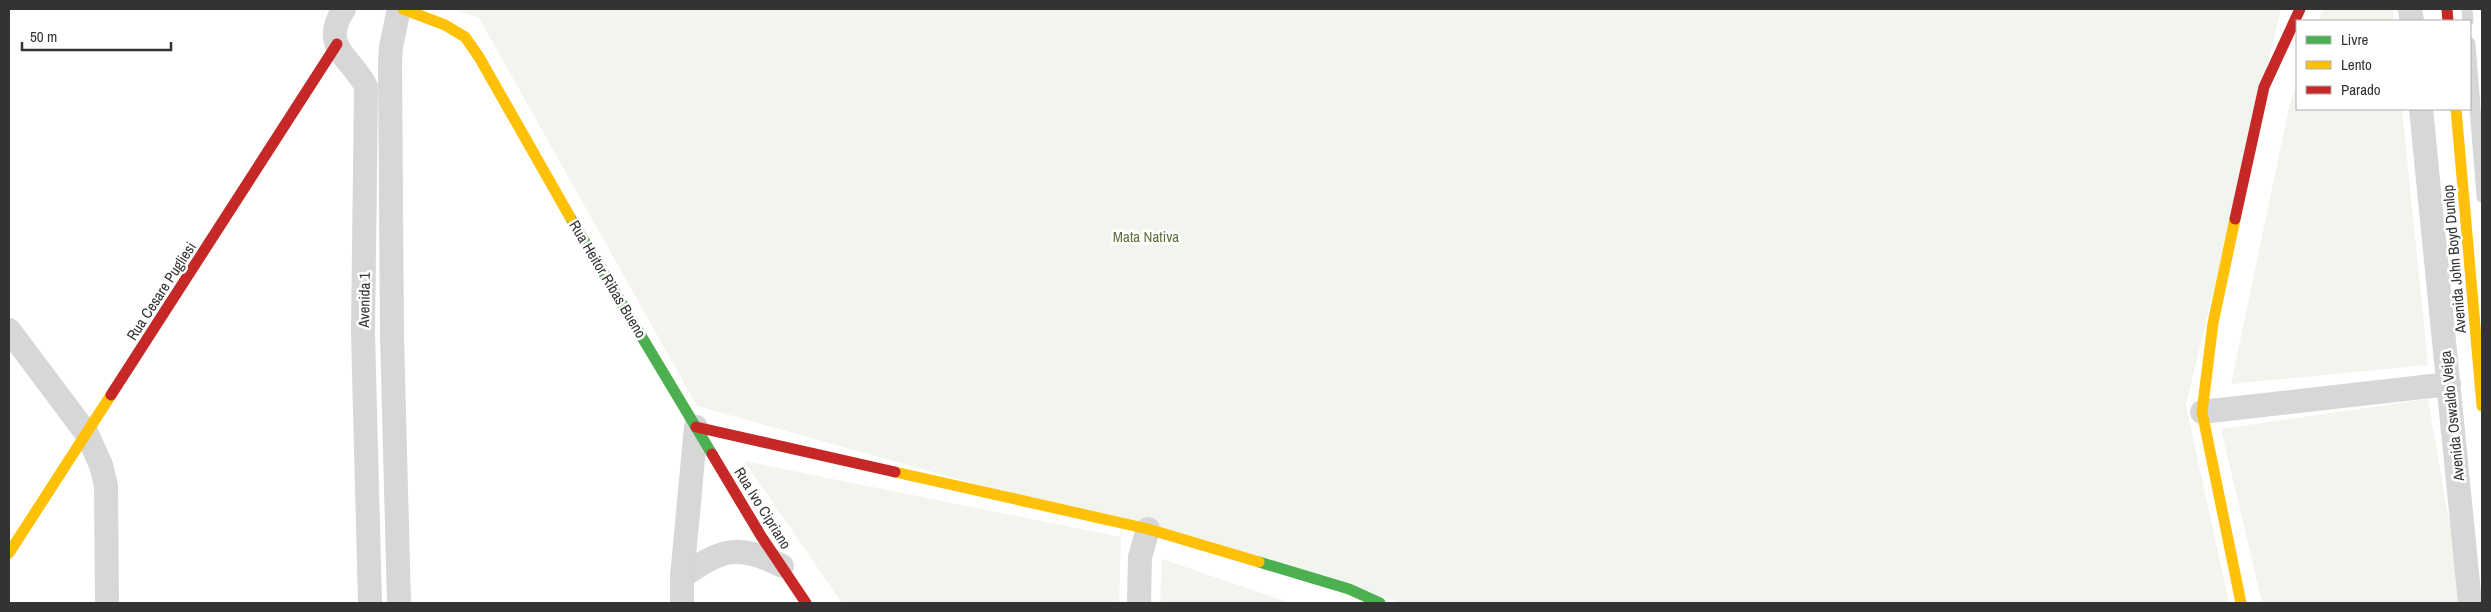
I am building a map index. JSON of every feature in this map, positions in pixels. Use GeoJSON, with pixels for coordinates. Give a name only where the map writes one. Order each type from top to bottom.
{"type":"FeatureCollection","features":[{"type":"Feature","properties":{"kind":"street"},"geometry":{"type":"LineString","coordinates":[[344,9],[337,24],[341,53],[366,63],[376,60],[391,47]]}},
{"type":"Feature","properties":{"kind":"street","name":"Avenida 1"},"geometry":{"type":"LineString","coordinates":[[399,9],[391,47],[392,336],[399,603]]}},
{"type":"Feature","properties":{"kind":"street","name":"Rua Heitor Ribas Bueno"},"geometry":{"type":"LineString","coordinates":[[403,9],[445,25],[465,37],[480,57],[579,233],[696,427]]}},
{"type":"Feature","properties":{"kind":"street"},"geometry":{"type":"LineString","coordinates":[[2241,603],[2202,412],[2213,323],[2264,87],[2300,9]]}},
{"type":"Feature","properties":{"kind":"street","name":"Rua Cesare Pugliesi"},"geometry":{"type":"LineString","coordinates":[[9,553],[341,53]]}},
{"type":"Feature","properties":{"kind":"street","name":"Avenida 1"},"geometry":{"type":"LineString","coordinates":[[341,53],[361,76],[366,87],[363,333],[370,603]]}},
{"type":"Feature","properties":{"kind":"street","name":"Avenida Oswaldo Veiga"},"geometry":{"type":"LineString","coordinates":[[2420,110],[2470,603]]}},
{"type":"Feature","properties":{"kind":"street","name":"Avenida John Boyd Dunlop"},"geometry":{"type":"LineString","coordinates":[[2456,110],[2482,406]]}},
{"type":"Feature","properties":{"kind":"street"},"geometry":{"type":"LineString","coordinates":[[9,330],[87,434],[101,465],[106,486],[107,603]]}},
{"type":"Feature","properties":{"kind":"street"},"geometry":{"type":"LineString","coordinates":[[2202,412],[2449,384]]}},
{"type":"Feature","properties":{"kind":"street"},"geometry":{"type":"LineString","coordinates":[[682,603],[682,576],[696,427],[1148,529],[1349,589],[1380,603]]}},
{"type":"Feature","properties":{"kind":"street","name":"Rua Ivo Cipriano"},"geometry":{"type":"LineString","coordinates":[[696,427],[761,536],[806,603]]}},
{"type":"Feature","properties":{"kind":"street"},"geometry":{"type":"LineString","coordinates":[[1139,603],[1140,557],[1148,529]]}},
{"type":"Feature","properties":{"kind":"street"},"geometry":{"type":"LineString","coordinates":[[682,576],[703,562],[728,552],[747,551],[761,555],[782,566]]}},
{"type":"Feature","properties":{"kind":"lane"},"geometry":{"type":"LineString","coordinates":[[2471,56],[2482,197]]}},
{"type":"Feature","properties":{"kind":"green space","name":"Mata Nativa"},"geometry":{"type":"Polygon","coordinates":[[[452,9],[2281,9],[2186,405],[2229,603],[1401,603],[697,406],[479,18],[452,9]]]}},
{"type":"Feature","properties":{"kind":"green space"},"geometry":{"type":"Polygon","coordinates":[[[2323,9],[2393,9],[2394,20],[2319,20],[2323,9]]]}},
{"type":"Feature","properties":{"kind":"green space"},"geometry":{"type":"Polygon","coordinates":[[[2296,85],[2296,110],[2402,110],[2428,365],[2231,384],[2290,103],[2296,85]]]}},
{"type":"Feature","properties":{"kind":"green space"},"geometry":{"type":"Polygon","coordinates":[[[2428,399],[2455,555],[2459,603],[2262,603],[2221,429],[2428,399]]]}},
{"type":"Feature","properties":{"kind":"green space"},"geometry":{"type":"Polygon","coordinates":[[[744,461],[1121,537],[1119,603],[842,603],[744,461]]]}},
{"type":"Feature","properties":{"kind":"green space"},"geometry":{"type":"Polygon","coordinates":[[[1162,559],[1290,603],[1160,603],[1162,559]]]}},
{"type":"Feature","properties":{"kind":"traffic: fast"},"geometry":{"type":"LineString","coordinates":[[570,217],[712,454]]}},
{"type":"Feature","properties":{"kind":"traffic: fast"},"geometry":{"type":"LineString","coordinates":[[1259,562],[1349,589],[1380,603]]}},
{"type":"Feature","properties":{"kind":"traffic: slow"},"geometry":{"type":"LineString","coordinates":[[403,9],[445,25],[465,37],[479,57],[570,217]]}},
{"type":"Feature","properties":{"kind":"traffic: slow"},"geometry":{"type":"LineString","coordinates":[[2456,110],[2482,406]]}},
{"type":"Feature","properties":{"kind":"traffic: slow"},"geometry":{"type":"LineString","coordinates":[[2235,219],[2213,323],[2202,412],[2241,603]]}},
{"type":"Feature","properties":{"kind":"traffic: slow"},"geometry":{"type":"LineString","coordinates":[[9,553],[111,395]]}},
{"type":"Feature","properties":{"kind":"traffic: slow"},"geometry":{"type":"LineString","coordinates":[[895,472],[1148,529],[1259,562]]}},
{"type":"Feature","properties":{"kind":"traffic: jam"},"geometry":{"type":"LineString","coordinates":[[2235,219],[2264,87],[2300,9]]}},
{"type":"Feature","properties":{"kind":"traffic: jam"},"geometry":{"type":"LineString","coordinates":[[2447,9],[2448,20]]}},
{"type":"Feature","properties":{"kind":"traffic: jam"},"geometry":{"type":"LineString","coordinates":[[111,395],[337,44]]}},
{"type":"Feature","properties":{"kind":"traffic: jam"},"geometry":{"type":"LineString","coordinates":[[696,427],[895,472]]}},
{"type":"Feature","properties":{"kind":"traffic: jam"},"geometry":{"type":"LineString","coordinates":[[712,454],[761,536],[806,603]]}}]}
